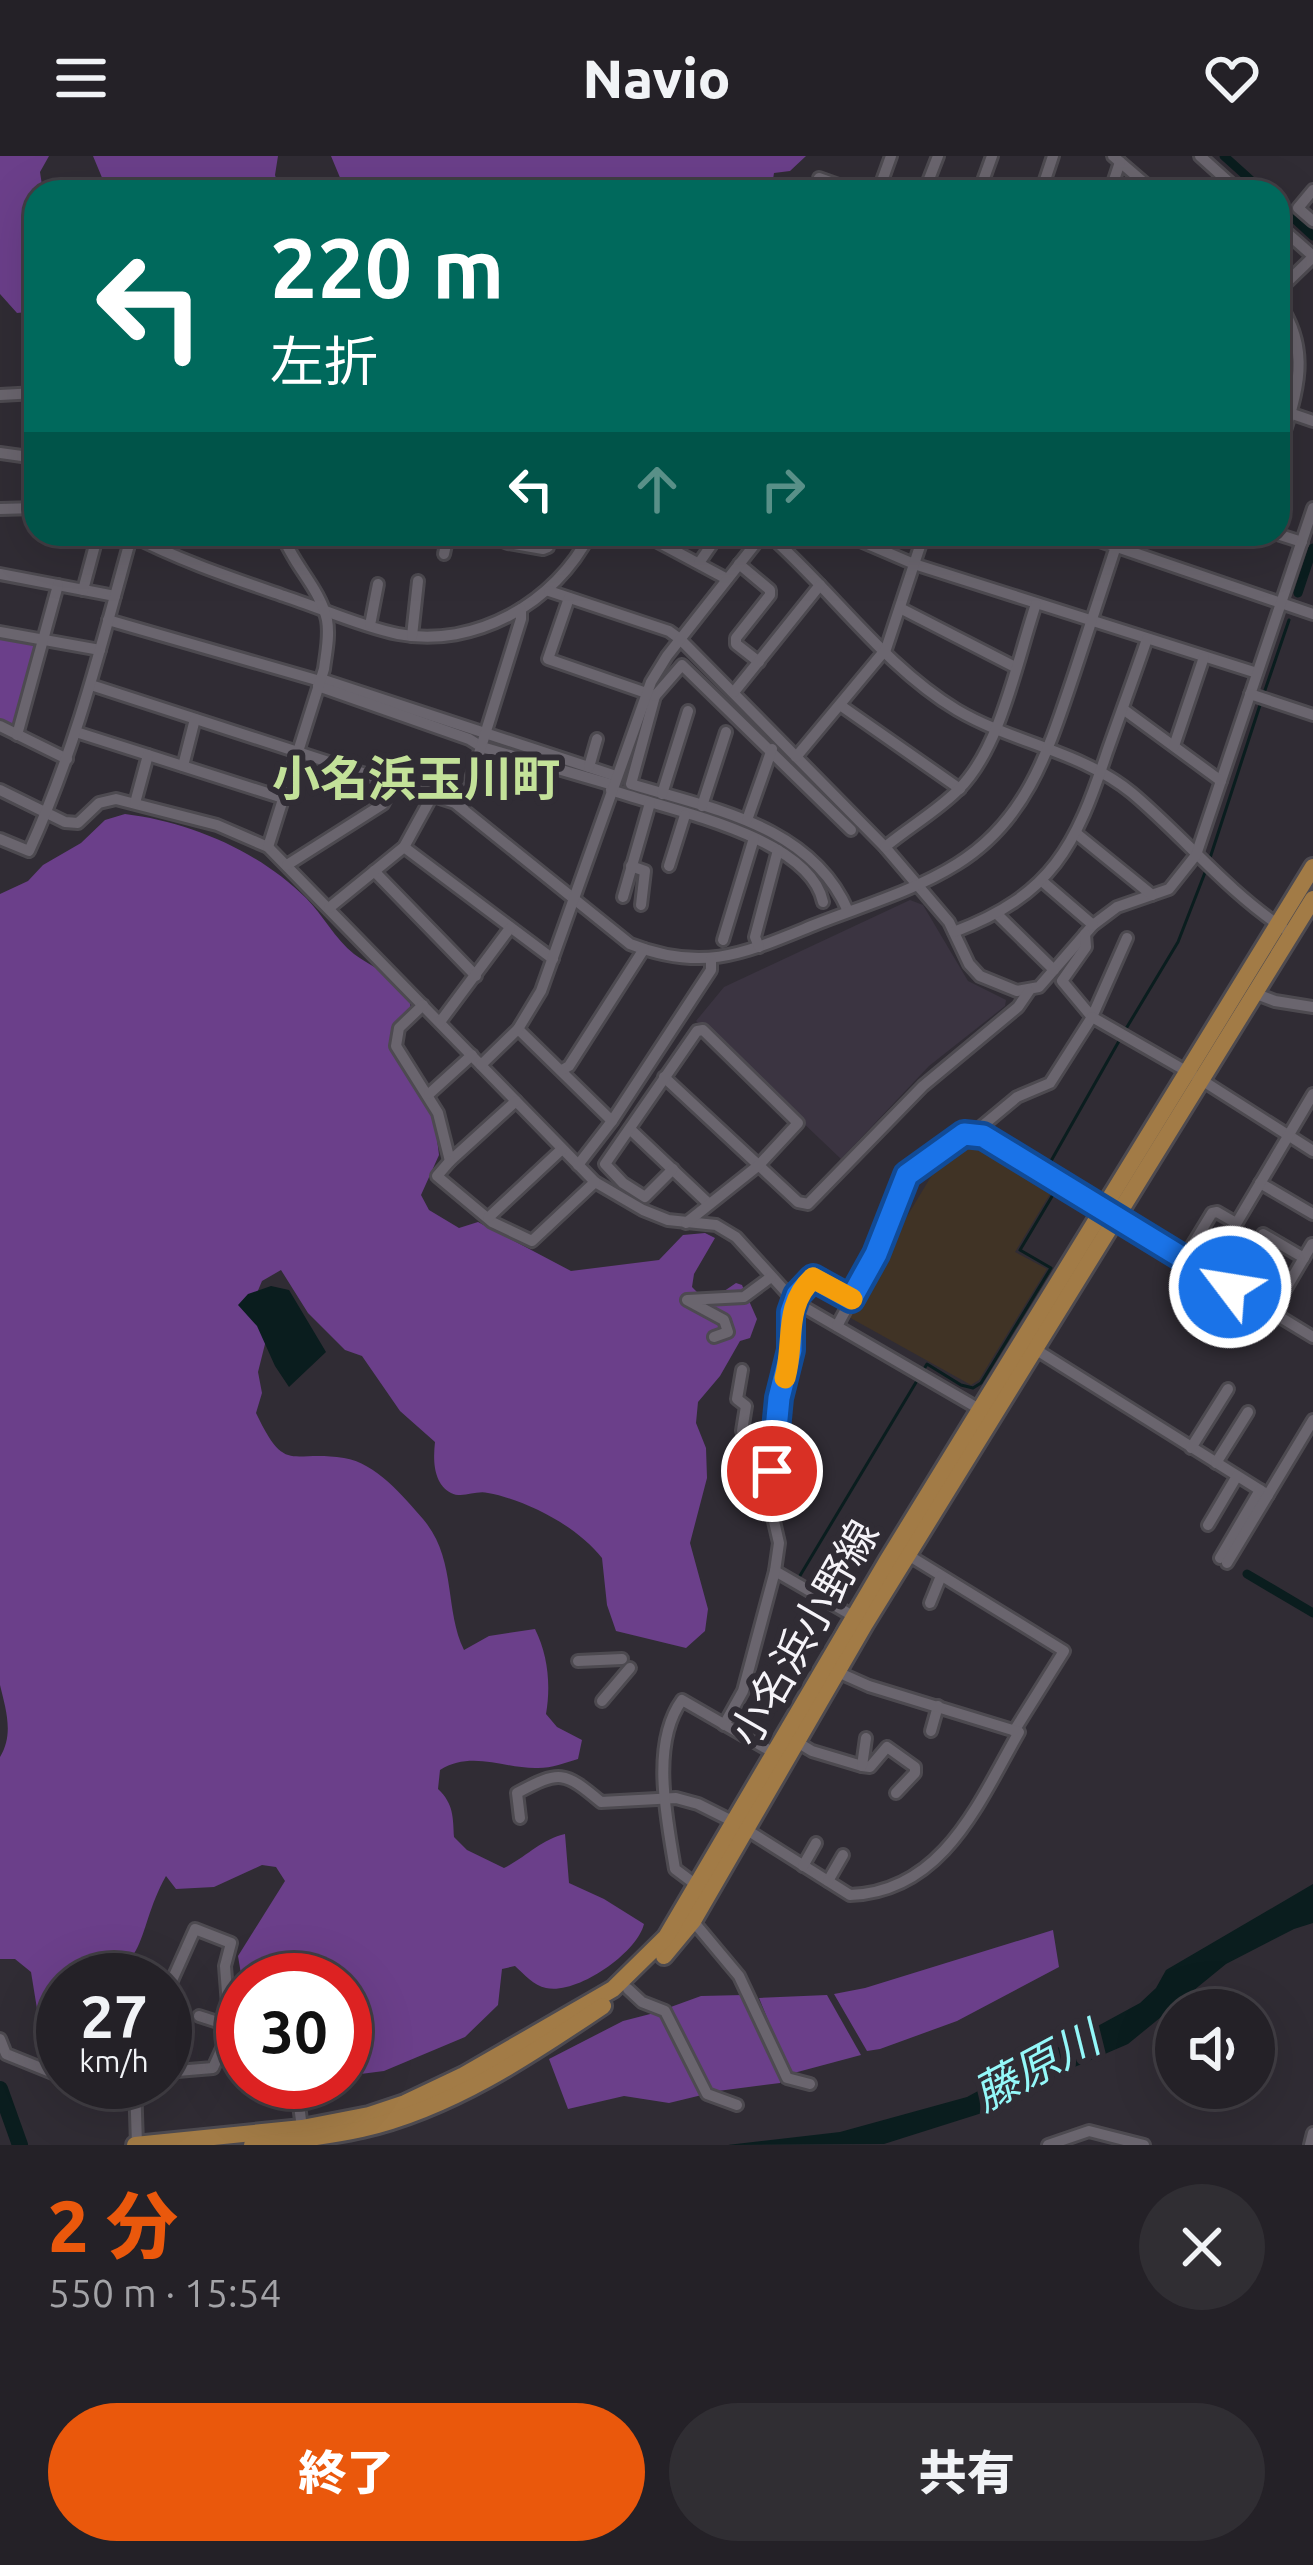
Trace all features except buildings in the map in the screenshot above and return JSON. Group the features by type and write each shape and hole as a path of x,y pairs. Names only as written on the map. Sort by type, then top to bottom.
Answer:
{"main road":[{"name":"小名浜小野線","path":"1194,1075 1253,993 1313,867"},
{"name":"小名浜小野線","path":"136,2145 302,2128 368,2115 423,2095 613,1989 666,1937 797,1742 853,1616 987,1413 1284,929 1313,899"},
{"name":"小名浜小野線","path":"252,2145 366,2128 430,2106 502,2071 650,1972 693,1921 774,1753 908,1555 987,1413 1035,1349 1110,1214"}],"street":[{"path":"1200,156 1227,180"},
{"path":"1117,159 1141,180"},
{"path":"819,178 825,180"},
{"path":"1313,190 1298,208 1313,221"},
{"path":"1290,236 1313,257 1290,279"},
{"path":"1290,315 1301,327 1310,352 1290,397"},
{"path":"549,591 669,631 680,639 885,847 953,932 980,976 1029,992 1040,987 1089,930 1118,907 1169,889 1196,855 1312,513"},
{"path":"1290,538 1302,542"},
{"path":"83,590 95,546"},
{"path":"0,839 29,850 46,814 91,685 127,546"},
{"path":"158,546 225,575 412,636 452,635 520,608 549,591 584,546"},
{"path":"268,848 320,682 328,638 323,609 285,546"},
{"path":"444,554 447,546"},
{"path":"666,546 727,579"},
{"path":"698,563 710,546"},
{"path":"429,1094 518,1029 541,991 651,694 680,639 755,546"},
{"path":"779,546 953,707 994,730 1103,773 1131,792 1284,929"},
{"path":"872,546 914,564 1257,673"},
{"path":"796,757 886,649 920,546"},
{"path":"91,685 462,808 615,933 662,956 711,959 760,946 917,884 961,862 1011,819 1048,749 1116,546"},
{"path":"1134,546 1313,614"},
{"path":"739,564 770,590 736,638 736,644 759,662"},
{"path":"0,574 115,596"},
{"path":"412,636 418,581"},
{"path":"370,626 378,584"},
{"path":"17,735 58,585"},
{"path":"734,692 820,585"},
{"path":"569,598 548,658 651,694"},
{"path":"885,847 960,789 973,773 994,730 1036,604"},
{"path":"462,808 521,619 520,608"},
{"path":"900,608 1015,667"},
{"path":"108,620 589,767 650,803 778,850 811,880 823,902"},
{"path":"0,632 100,650"},
{"path":"953,932 998,915 1042,881 1077,834 1148,639"},
{"path":"1174,746 1204,657"},
{"path":"848,911 809,857 782,836 747,820 631,784 651,694 682,664 851,830"},
{"path":"320,682 482,747 614,784"},
{"path":"1250,694 1313,715"},
{"path":"840,705 960,789"},
{"path":"1124,709 1221,781"},
{"path":"662,794 688,712"},
{"path":"183,766 195,719"},
{"path":"0,726 67,759"},
{"path":"76,732 284,798"},
{"path":"702,806 726,732"},
{"path":"589,767 597,739"},
{"path":"747,820 772,749"},
{"path":"134,803 148,754"},
{"path":"287,865 383,804 394,783"},
{"path":"0,790 65,822 78,823 99,803 116,799 217,825 268,848 595,1182 643,1210 686,1223 716,1225 736,1237 795,1302 987,1413"},
{"path":"328,908 404,848 432,796"},
{"path":"623,897 650,803"},
{"path":"669,866 685,815"},
{"path":"1077,834 1152,895"},
{"path":"724,940 754,838"},
{"path":"404,848 553,959"},
{"path":"760,946 755,937 778,850"},
{"path":"631,866 645,871 641,904"},
{"path":"374,871 476,976"},
{"path":"1042,881 1089,930"},
{"path":"998,915 1054,970"},
{"path":"440,1022 510,928"},
{"path":"1089,930 1086,947 1062,982 1092,1017 1313,1151"},
{"path":"837,1326 876,1254 907,1175 964,1134 975,1132 1017,1096 1050,1083 1092,1017 1127,938"},
{"path":"562,1070 644,949"},
{"path":"578,1165 711,970 711,959"},
{"path":"664,1077 798,1202 808,1204 923,1086 1018,1007 1029,992"},
{"path":"1253,993 1313,1006"},
{"path":"423,1005 399,1028 396,1046 429,1094 450,1161"},
{"path":"518,1029 612,1121"},
{"path":"673,1169 645,1197 605,1164 697,1031 703,1030 798,1123 759,1165 686,1223"},
{"path":"1207,1273 1313,1094"},
{"path":"516,1101 437,1176 488,1218 537,1240 595,1182"},
{"path":"631,1130 709,1204"},
{"path":"975,1132 1313,1337"},
{"path":"488,1218 562,1149"},
{"path":"1260,1183 1313,1214"},
{"path":"1184,1259 1212,1213 1236,1223"},
{"path":"1263,1234 1304,1258"},
{"path":"1272,1312 1312,1244"},
{"path":"1245,1262 1286,1287"},
{"path":"714,1337 728,1332 724,1320 687,1300 744,1297 771,1277"},
{"path":"724,1725 750,1670 775,1571 779,1543 770,1504 779,1398 789,1364 795,1302 813,1278 851,1299"},
{"path":"1035,1349 1264,1492"},
{"path":"742,1370 737,1399 746,1406 742,1431 775,1438"},
{"path":"1191,1448 1228,1389"},
{"path":"1216,1463 1248,1412"},
{"path":"1223,1560 1313,1420"},
{"path":"1208,1525 1237,1476"},
{"path":"908,1555 1064,1651 1028,1696 1014,1731"},
{"path":"775,1571 853,1616"},
{"path":"930,1604 941,1576"},
{"path":"578,1661 626,1663 602,1701"},
{"path":"520,1818 517,1793 550,1775 569,1776 601,1802 687,1800 854,1896 891,1887 926,1869 957,1839 1019,1732 869,1686 830,1669"},
{"path":"699,1887 675,1869 666,1741 677,1705 682,1700 774,1753"},
{"path":"931,1731 938,1706"},
{"path":"862,1766 866,1738"},
{"path":"797,1742 812,1751 870,1767 887,1747 915,1767 896,1793"},
{"path":"803,1867 816,1843"},
{"path":"828,1881 843,1855"},
{"path":"693,1921 739,1976 787,2078 810,2084"},
{"path":"184,1953 195,1929 231,1942 228,1953"},
{"path":"628,1989 642,2002 665,2011 707,2094 737,2104"},
{"path":"199,2016 216,2021"},
{"path":"0,2039 7,2054 36,2066"},
{"path":"135,2109 136,2145"},
{"path":"300,2109 302,2128"},
{"path":"1048,2145 1089,2131 1144,2145"},
{"path":"1310,2145 1313,2133"}],"shaded area":[{"path":"0,156 49,156 40,172 41,180 24,180 24,312 17,313 0,294"},
{"path":"93,156 278,156 276,180 103,180"},
{"path":"331,156 806,156 790,171 774,173 773,180 341,180"},
{"path":"0,636 38,646 13,727 0,721"},
{"path":"125,814 150,818 245,853 287,881 347,948 404,991 411,1009 394,1027 392,1038 433,1107 439,1155 421,1195 429,1210 459,1228 478,1222 571,1271 659,1260 683,1235 705,1233 715,1238 694,1274 692,1287 701,1296 714,1298 736,1283 742,1285 757,1319 750,1338 740,1341 698,1402 696,1423 706,1448 707,1478 690,1543 708,1609 705,1631 686,1648 616,1631 607,1605 602,1558 566,1526 503,1497 483,1492 456,1495 445,1489 436,1470 435,1442 400,1411 362,1356 345,1350 308,1313 281,1270 262,1281 254,1300 267,1336 258,1372 262,1393 256,1413 266,1433 283,1453 356,1461 398,1491 434,1534 464,1650 489,1636 535,1629 547,1670 546,1714 557,1727 582,1740 578,1759 553,1766 464,1761 440,1770 438,1789 450,1806 454,1837 467,1850 504,1868 565,1834 569,1883 644,1924 618,1959 573,1985 546,1988 515,1966 502,1969 498,2005 465,2037 384,2071 372,2073 372,1953 240,1953 285,1881 276,1867 262,1865 214,1887 176,1889 166,1876 134,1953 36,1953 36,2003 31,1972 15,1959 0,1959 0,1757 8,1731 0,1685 0,894 28,881 105,820"},
{"path":"910,900 923,905 968,981 1006,1000 1005,1006 929,1066 841,1159 696,1021 724,987"},
{"path":"971,1138 1053,1189 1015,1252 1047,1269 979,1380 971,1385 847,1316 944,1155"},
{"path":"1053,1930 1059,1967 957,2021 880,2049 867,2051 834,1994 865,1988"},
{"path":"743,1995 785,2076 780,2083 710,2092 668,2008 701,1996"},
{"path":"827,1995 861,2055 790,2074 759,1998"},
{"path":"658,2012 702,2095 669,2103 624,2096 568,2109 549,2059 623,2021"}],"water":[{"path":"271,1286 289,1290 326,1352 289,1387 257,1326 238,1305 248,1294"},
{"name":"藤原川","path":"1313,1884 1313,1923 1226,1964 1195,1989 1155,1989 1155,2022 1128,2044 1063,2072 1001,2107 884,2144 727,2145 840,2132 967,2097 1140,2003 1166,1970"}],"waterway":[{"path":"1224,156 1251,180"},
{"path":"1290,215 1313,236"},
{"path":"1298,593 1313,548"},
{"path":"1263,696 1289,620"},
{"path":"1209,861 1260,705"},
{"path":"1124,1032 1178,942 1206,870"},
{"path":"1047,1168 1119,1041"},
{"path":"798,1579 927,1364 961,1385 973,1388 981,1383 1051,1268 1020,1250 1057,1188 1042,1176"},
{"path":"1247,1574 1313,1613"},
{"path":"0,2089 20,2145"}],"slow traffic":[{"path":"785,1378 797,1295 813,1278 852,1299"}],"district":[{"name":"小名浜玉川町","path":"416,779"}],"route":[{"path":"772,1471 797,1295 813,1278 851,1299 876,1254 907,1175 964,1134 983,1136 1230,1287"}]}
